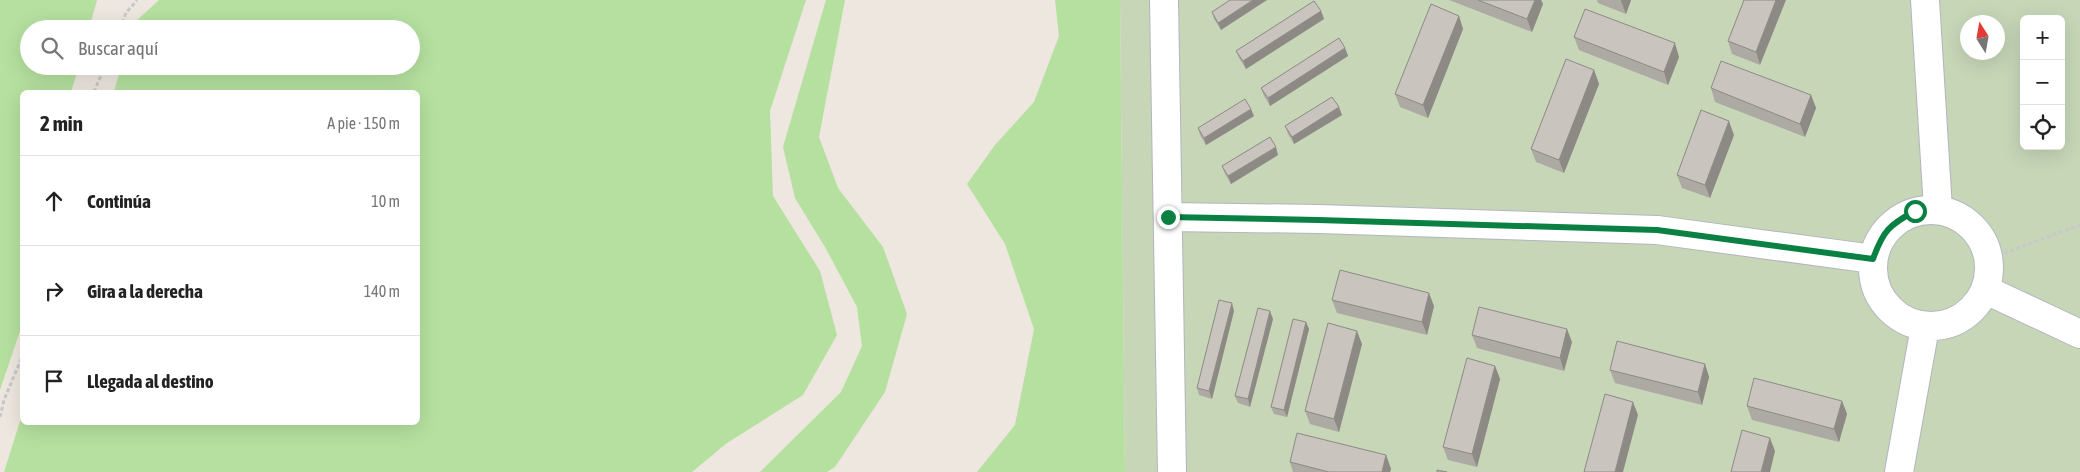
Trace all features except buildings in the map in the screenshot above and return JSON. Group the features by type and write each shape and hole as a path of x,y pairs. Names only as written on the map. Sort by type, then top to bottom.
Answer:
{"lane":[{"path":"1164,0 1172,472"},
{"path":"1925,0 1938,209"},
{"path":"1938,209 1963,218 1982,238 1989,259 1986,290 1972,311 1950,323 1925,326 1896,315 1876,290 1873,259 1880,238 1895,221 1915,211 1938,209"},
{"path":"1168,217 1657,230 1873,259"},
{"path":"1986,290 2080,334"},
{"path":"1899,472 1925,326"}],"path":[{"path":"123,20 126,13 137,0"},
{"path":"95,90 101,75"},
{"path":"1989,259 2080,225"},
{"path":"0,417 4,400 20,362"}],"green space":[{"path":"0,0 97,0 91,20 20,20 20,75 76,75 72,90 20,90 20,331 0,390"},
{"path":"159,0 806,0 770,111 773,196 820,271 837,335 803,395 727,443 692,472 4,472 20,421 20,425 420,425 420,90 115,90 119,75 420,75 420,20 137,20"},
{"path":"826,0 845,0 819,137 838,188 883,247 907,314 885,392 835,467 827,472 760,472 841,392 862,346 857,307 825,247 795,198 783,147"},
{"path":"1055,0 1120,0 1125,472 977,472 1015,425 1034,329 1005,244 967,184 995,145 1034,102 1059,36"},
{"path":"1120,0 2080,0 2080,472 1125,472"}],"route":[{"path":"1168,217 1657,230 1873,259 1880,238 1895,221 1915,211"}]}
